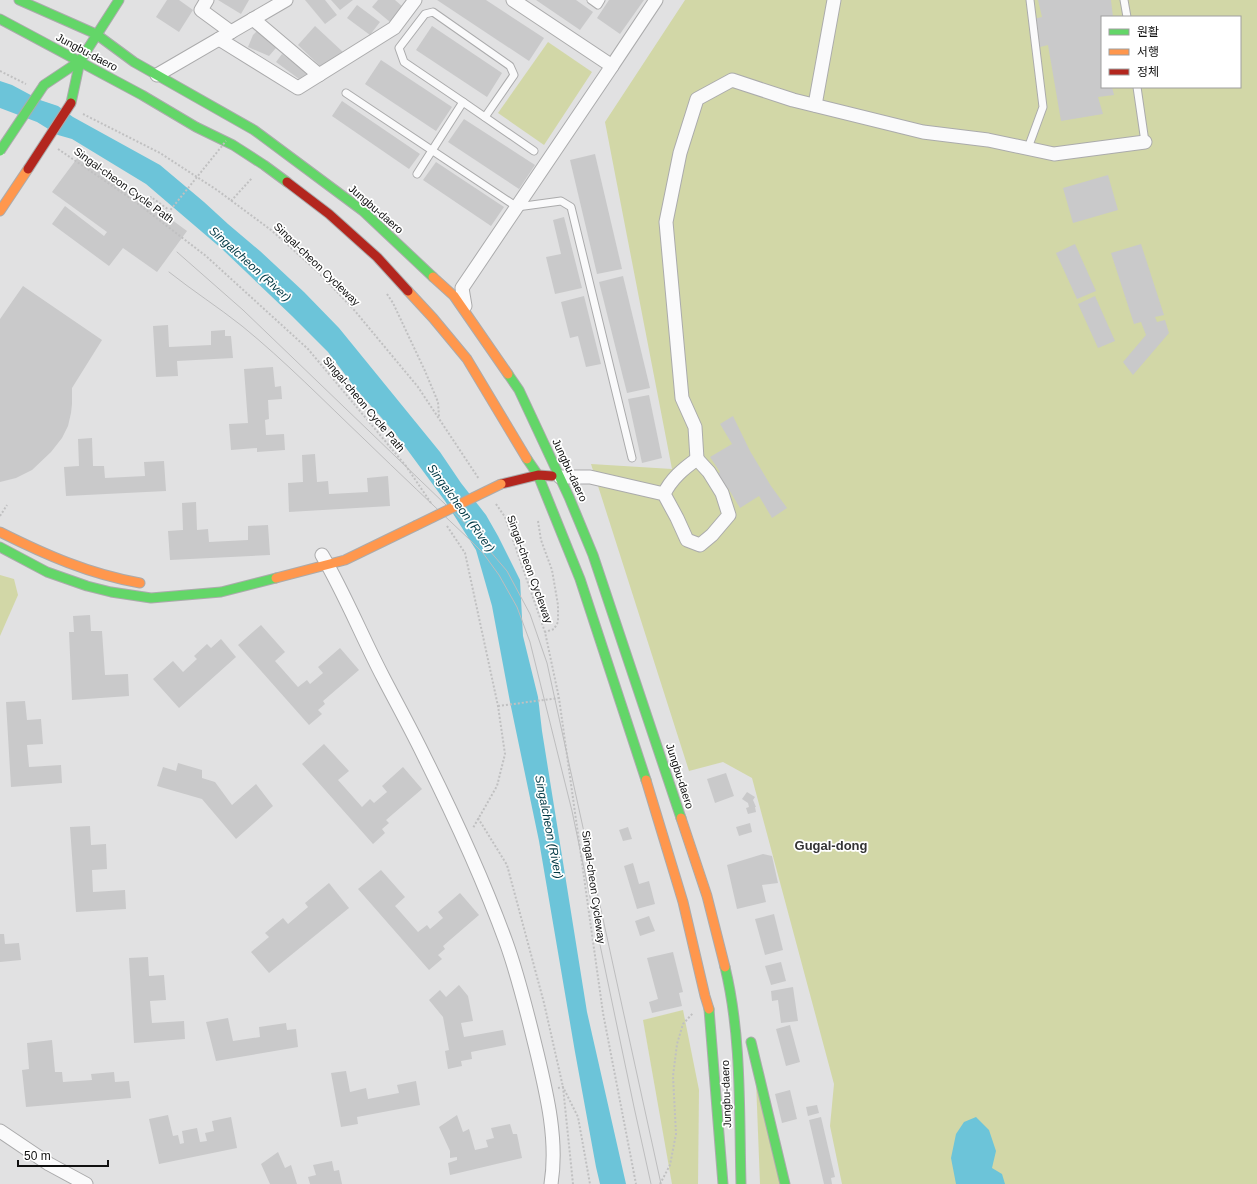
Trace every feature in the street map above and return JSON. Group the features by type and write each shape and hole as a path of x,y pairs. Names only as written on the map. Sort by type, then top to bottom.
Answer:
{"main road":[{"name":"Jungbu-daero","path":"19,0 96,34 134,62 254,130 363,211 454,296 519,390 560,477 593,555 707,896 731,993 737,1050 741,1184"},
{"path":"0,211 28,169 74,107 80,61 119,0"},
{"name":"Jungbu-daero","path":"0,19 142,95 196,127 234,145 264,165 329,214 372,252 433,318 467,359 521,451 538,475 580,579 638,755 683,902 705,996 709,1006 723,1184"},
{"path":"0,151 44,85 80,61"},
{"path":"0,547 47,572 87,586 111,592 151,598 220,592 324,557 345,560 502,484 538,475 560,477"},
{"path":"352,546 415,526"},
{"path":"0,532 54,559 93,573 119,580 148,585"},
{"path":"731,993 742,1021"},
{"path":"752,1089 750,1038 785,1184"},
{"path":"718,1184 721,1166"}],"street":[{"path":"207,0 201,10 231,32"},
{"path":"157,75 286,0"},
{"path":"219,38 298,88 394,28 414,0"},
{"path":"513,0 612,66"},
{"path":"467,314 462,288 656,0"},
{"path":"815,105 834,0"},
{"path":"253,19 319,75"},
{"path":"560,477 590,477 664,494 687,540 700,545 712,535 728,515 722,493 709,472 697,459 695,427 682,398 666,222 680,153 697,99 732,80 793,100 923,132 988,140 1054,154 1145,142"},
{"path":"434,278 462,288"},
{"path":"664,494 668,485 683,469 697,459"},
{"path":"324,557 382,675 425,757 456,822 480,876 506,943 528,1014 546,1094 551,1122 554,1166 551,1184"},
{"path":"0,1132 49,1164 86,1184"}],"lane":[{"path":"591,0 598,4 601,0"},
{"path":"1028,148 1043,107 1030,0"},
{"path":"1124,0 1127,16"},
{"path":"485,117 514,75 510,66 432,12 424,14 399,48 404,62 534,152"},
{"path":"1137,88 1145,142"},
{"path":"346,93 517,207 561,201 571,207 632,458"},
{"path":"417,174 463,102"}],"path":[{"path":"0,71 28,85"},
{"name":"Singal-cheon Cycleway","path":"74,107 160,153 217,190 276,235 319,273 355,311 418,387 483,484"},
{"path":"148,201 151,197 168,212 226,142"},
{"name":"Singal-cheon Cycle Path","path":"55,147 133,200 206,256 308,349 406,466 431,503"},
{"path":"231,201 264,165"},
{"path":"386,292 393,303 425,371 438,402 439,418"},
{"name":"Singal-cheon Cycleway","path":"496,504 505,517 545,632 559,698 603,1013 636,1184"},
{"path":"0,516 7,505"},
{"path":"537,518 541,540 552,570 558,605 558,622 554,629 545,632"},
{"path":"444,522 465,553 498,706 505,754 497,786 473,828"},
{"path":"498,706 559,698"},
{"path":"478,818 507,865 544,1003 563,1087 573,1184"},
{"path":"660,1184 670,1165 676,1134 673,1076 677,1044 683,1024 696,1010 709,1006"},
{"path":"553,1088 563,1087"},
{"path":"563,1087 578,1117 590,1184"}],"green space":[{"path":"685,0 1257,0 1257,1184 842,1184 830,1126 834,1084 752,778 723,762 689,771 591,464 672,469 605,122"},
{"path":"548,42 592,72 544,145 498,113"},
{"path":"0,575 14,579 18,595 0,636"},
{"path":"683,1010 699,1090 698,1184 672,1184 643,1020"},
{"path":"756,1081 781,1184 760,1184"}],"water":[{"name":"Singalcheon (River)","path":"0,81 12,85 40,100 58,106 73,117 160,165 260,251 304,292 339,328 440,452 461,483 486,515 498,536 520,580 523,636 538,697 542,731 587,1012 626,1184 600,1184 575,1052 539,841 492,606 476,550 445,501 395,433 356,389 328,352 292,316 222,249 146,184 72,139 58,135 37,122 0,108"},
{"path":"976,1117 989,1130 996,1151 992,1168 1002,1174 1005,1184 956,1184 951,1158 956,1134 964,1122"}],"building":[{"path":"167,0 179,0 193,10 179,32 156,17"},
{"path":"218,0 249,0 241,14"},
{"path":"305,0 325,0 337,15 325,24"},
{"path":"331,0 353,0 340,10"},
{"path":"378,0 395,0 403,7 390,22 372,7"},
{"path":"437,0 486,0 544,38 529,61"},
{"path":"536,0 576,0 593,12 580,30"},
{"path":"609,0 644,0 620,34 597,18"},
{"path":"1038,0 1111,0 1113,16 1101,16 1101,88 1112,88 1114,95 1098,97 1103,114 1061,121 1048,45 1036,48 1033,19 1042,17"},
{"path":"357,5 380,22 370,35 347,18"},
{"path":"315,26 344,53 320,66 298,45"},
{"path":"432,26 502,73 487,97 416,50"},
{"path":"258,30 276,48 269,56 248,47 253,35"},
{"path":"282,54 308,73 299,79 276,62"},
{"path":"381,60 452,107 436,131 365,84"},
{"path":"342,101 420,154 409,169 332,116"},
{"path":"464,119 535,165 519,189 448,142"},
{"path":"81,153 187,231 157,272 123,248 109,266 52,224 65,206 104,236 107,232 52,192"},
{"path":"595,154 622,269 597,274 570,160"},
{"path":"436,162 504,207 491,226 423,180"},
{"path":"1108,175 1118,210 1073,223 1063,188"},
{"path":"564,217 582,288 555,294 546,257 561,254 553,220"},
{"path":"1075,244 1096,291 1077,299 1056,253"},
{"path":"1141,244 1164,315 1155,317 1157,322 1165,320 1169,333 1133,375 1123,362 1146,335 1141,322 1134,324 1111,253"},
{"path":"623,276 650,388 627,393 599,282"},
{"path":"23,286 102,340 72,388 71,413 68,426 62,438 51,452 32,470 16,478 0,482 0,319"},
{"path":"584,296 601,364 586,367 578,336 570,338 561,302"},
{"path":"1095,296 1115,341 1098,348 1078,304"},
{"path":"168,325 169,347 211,345 211,331 225,330 225,336 231,336 233,358 177,361 178,376 156,377 153,326"},
{"path":"273,367 275,387 281,386 282,399 268,400 269,419 265,420 266,435 284,434 285,450 257,452 257,448 231,450 229,424 248,423 244,369"},
{"path":"649,395 662,458 642,463 628,399"},
{"path":"733,416 750,451 771,486 787,508 772,518 759,496 740,508 728,488 719,493 710,478 720,472 710,457 732,444 720,424"},
{"path":"92,438 93,466 104,466 105,478 145,476 144,462 164,461 166,491 66,496 64,467 79,466 78,439"},
{"path":"315,454 317,482 328,481 329,494 368,492 367,478 388,476 390,506 289,512 288,483 303,482 302,455"},
{"path":"196,502 197,530 208,529 209,542 248,540 248,526 268,525 270,555 170,560 168,531 183,530 182,503"},
{"path":"90,615 91,631 102,631 105,675 128,674 129,696 72,700 69,632 74,632 73,616"},
{"path":"261,625 285,652 275,661 298,687 307,680 310,684 323,673 318,667 340,648 359,670 323,701 325,704 318,710 322,714 309,725 238,645"},
{"path":"221,639 236,657 179,708 153,679 173,661 183,672 197,659 194,656 207,644 211,648"},
{"path":"25,701 27,720 41,719 43,744 27,745 29,767 61,765 62,783 11,787 6,702"},
{"path":"324,744 349,771 338,780 362,807 370,799 374,803 387,792 382,786 403,767 422,789 386,820 389,823 382,829 385,833 373,844 302,764"},
{"path":"178,763 202,770 202,778 215,782 232,805 256,784 273,806 236,839 202,799 157,786 163,767 176,771"},
{"path":"726,773 734,796 715,803 707,779"},
{"path":"747,792 755,797 753,800 756,807 756,812 748,814 746,808 749,807 748,803 742,799"},
{"path":"750,823 752,832 739,836 736,827"},
{"path":"90,826 91,845 106,844 107,869 92,870 93,892 125,890 126,909 76,912 70,827"},
{"path":"628,827 632,839 623,841 619,830"},
{"path":"763,854 772,856 778,883 762,885 766,902 737,909 727,865"},
{"path":"633,863 639,884 649,881 655,904 637,909 624,866"},
{"path":"381,870 405,897 395,906 418,932 427,925 430,929 443,918 438,912 460,893 479,915 443,946 445,949 438,955 442,959 429,970 358,889"},
{"path":"329,883 349,908 269,973 251,952 269,937 265,933 283,918 288,924 308,907 305,903"},
{"path":"774,914 783,950 765,955 755,919"},
{"path":"649,916 655,931 640,936 635,921"},
{"path":"0,934 4,934 5,944 19,943 21,960 0,962"},
{"path":"673,952 683,992 679,993 682,1006 652,1013 649,1002 658,999 647,958"},
{"path":"148,957 149,976 164,975 166,1000 150,1001 152,1023 184,1021 185,1039 134,1043 129,958"},
{"path":"781,962 786,981 771,985 765,966"},
{"path":"459,985 468,996 473,1021 461,1023 464,1037 503,1030 506,1045 471,1052 472,1059 461,1061 462,1066 448,1069 445,1051 449,1050 443,1017 429,1000 440,990 446,997"},
{"path":"793,987 798,1021 781,1023 778,1000 772,1001 771,991"},
{"path":"228,1018 233,1041 260,1037 259,1027 286,1023 287,1030 296,1029 298,1047 216,1061 206,1022"},
{"path":"790,1025 800,1062 786,1066 776,1029"},
{"path":"52,1040 55,1072 62,1072 63,1082 92,1080 91,1074 114,1072 115,1082 129,1081 131,1098 26,1107 22,1070 29,1069 27,1043"},
{"path":"346,1071 350,1092 366,1088 368,1099 399,1093 397,1085 416,1081 420,1105 357,1117 358,1124 341,1127 331,1073"},
{"path":"790,1090 797,1119 782,1123 775,1094"},
{"path":"817,1105 819,1113 808,1116 806,1107"},
{"path":"168,1115 173,1136 178,1135 180,1144 184,1143 182,1131 197,1128 200,1142 207,1141 205,1133 214,1131 212,1121 231,1117 237,1148 159,1164 149,1119"},
{"path":"457,1115 463,1132 469,1129 475,1150 488,1147 486,1140 494,1138 491,1128 510,1124 513,1134 517,1134 522,1158 450,1175 448,1163 457,1160 457,1157 450,1158 450,1151 439,1127"},
{"path":"821,1117 835,1177 831,1178 832,1184 824,1184 809,1120"},
{"path":"278,1152 285,1168 291,1165 297,1184 270,1184 261,1164"},
{"path":"332,1161 334,1171 339,1170 342,1184 310,1184 308,1177 316,1175 313,1165"}],"tram line":[{"path":"177,252 243,310 471,529 507,571 530,614 547,663 661,1184"},
{"path":"169,272 242,326 274,353 469,539 483,553 499,575 517,607 530,642 572,811 651,1184"}],"traffic: fast":[{"path":"19,0 96,34 134,62 254,130 363,211 433,277"},
{"path":"80,61 119,0"},
{"path":"0,19 142,95 196,127 233,145 287,182"},
{"path":"44,85 80,61 71,103"},
{"path":"0,151 44,85"},
{"path":"508,374 519,390 569,497 593,555 681,818"},
{"path":"527,459 538,475 580,579 646,780"},
{"path":"0,547 47,572 87,586 111,592 151,598 221,592 276,578"},
{"path":"725,967 737,1047 740,1102 741,1184"},
{"path":"709,1009 723,1184"},
{"path":"751,1042 785,1184"}],"traffic: slow":[{"path":"0,211 28,169"},
{"path":"433,277 454,296 508,374"},
{"path":"408,291 467,359 527,459"},
{"path":"415,526 501,484"},
{"path":"276,578 345,560 415,526"},
{"path":"0,532 68,563 85,569 140,583"},
{"path":"646,780 683,902 709,1009"},
{"path":"681,818 707,896 725,967"}],"traffic: jam":[{"path":"28,169 71,103"},
{"path":"287,182 329,214 377,257 408,291"},
{"path":"501,484 538,475 552,476"}],"district":[{"name":"Gugal-dong","path":"831,845"}]}
